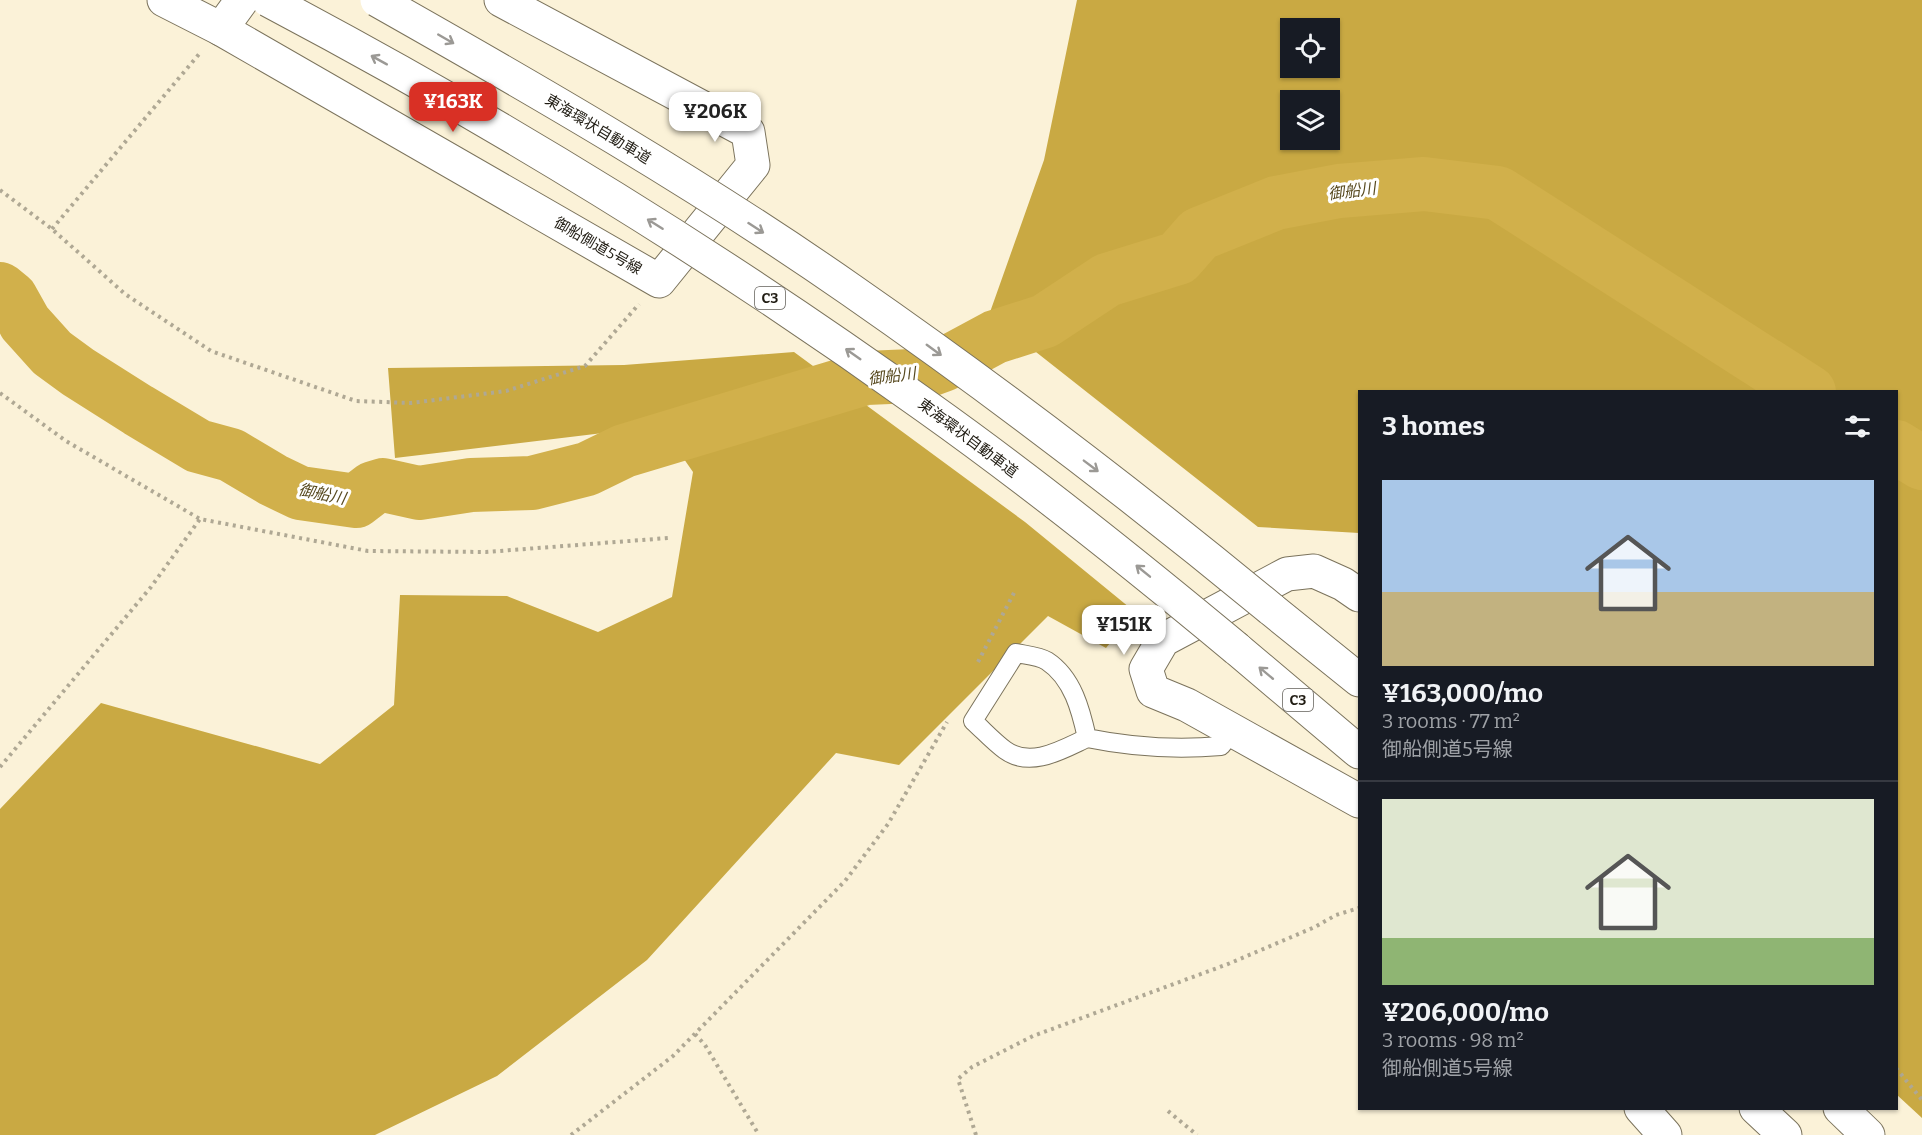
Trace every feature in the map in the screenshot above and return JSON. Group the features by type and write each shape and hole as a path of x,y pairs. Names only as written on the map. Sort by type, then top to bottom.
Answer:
{"main road":[{"name":"御船側道5号線","path":"164,0 221,29 659,281 753,165 748,132 501,0"},
{"path":"221,29 242,0"},
{"name":"東海環状自動車道","path":"268,0 570,170 816,328 929,408 1129,560 1358,751"},
{"name":"東海環状自動車道","path":"377,0 611,136 849,288 1165,522 1358,679"},
{"path":"1358,594 1343,584 1314,571 1287,574 1163,640 1146,669 1153,691 1187,705 1358,800"},
{"path":"1643,1110 1665,1135"},
{"path":"1758,1110 1785,1135"},
{"path":"1842,1110 1868,1135"}],"lane":[{"path":"1087,738 1080,708 1065,678 1046,660 1016,653 973,722 1008,752 1028,758 1049,755 1087,738 1116,744 1191,748 1221,746 1233,731"}],"path":[{"path":"52,229 221,29"},
{"path":"0,190 52,229 125,294 211,351 356,401 411,403 506,391 585,366 659,281"},
{"path":"0,393 66,441 200,519 368,551 486,552 668,538"},
{"path":"0,767 151,587 200,519"},
{"path":"978,662 1016,589"},
{"path":"572,1135 673,1056 845,881 888,824 952,715"},
{"path":"976,1135 958,1079 972,1067 1033,1036 1228,964 1315,927 1336,915 1358,908"},
{"path":"695,1034 705,1044 759,1135"},
{"path":"1898,1070 1922,1100"},
{"path":"1168,1112 1197,1135"}],"shaded area":[{"path":"1077,0 1922,0 1922,1118 1898,1096 1898,390 1358,390 1358,533 1258,527 989,315 1044,160"},
{"path":"794,352 1025,522 1135,612 1106,648 1048,616 899,765 836,753 647,960 497,1076 375,1135 0,1135 0,809 101,703 320,764 394,705 400,595 507,596 598,632 672,597 693,472 661,426 395,458 388,368 624,365"}],"waterway":[{"name":"御船川","path":"0,289 11,298 25,323 52,353 78,372 198,446 231,455 300,493 356,501 373,488 383,485 419,493 471,485 532,483 587,469 624,451 866,378 913,376 943,365 995,337 1045,321 1107,280 1178,258 1199,234 1276,203 1339,191 1424,184 1498,193 1806,390"},
{"name":"御船川","path":"1898,448 1922,463"}]}
